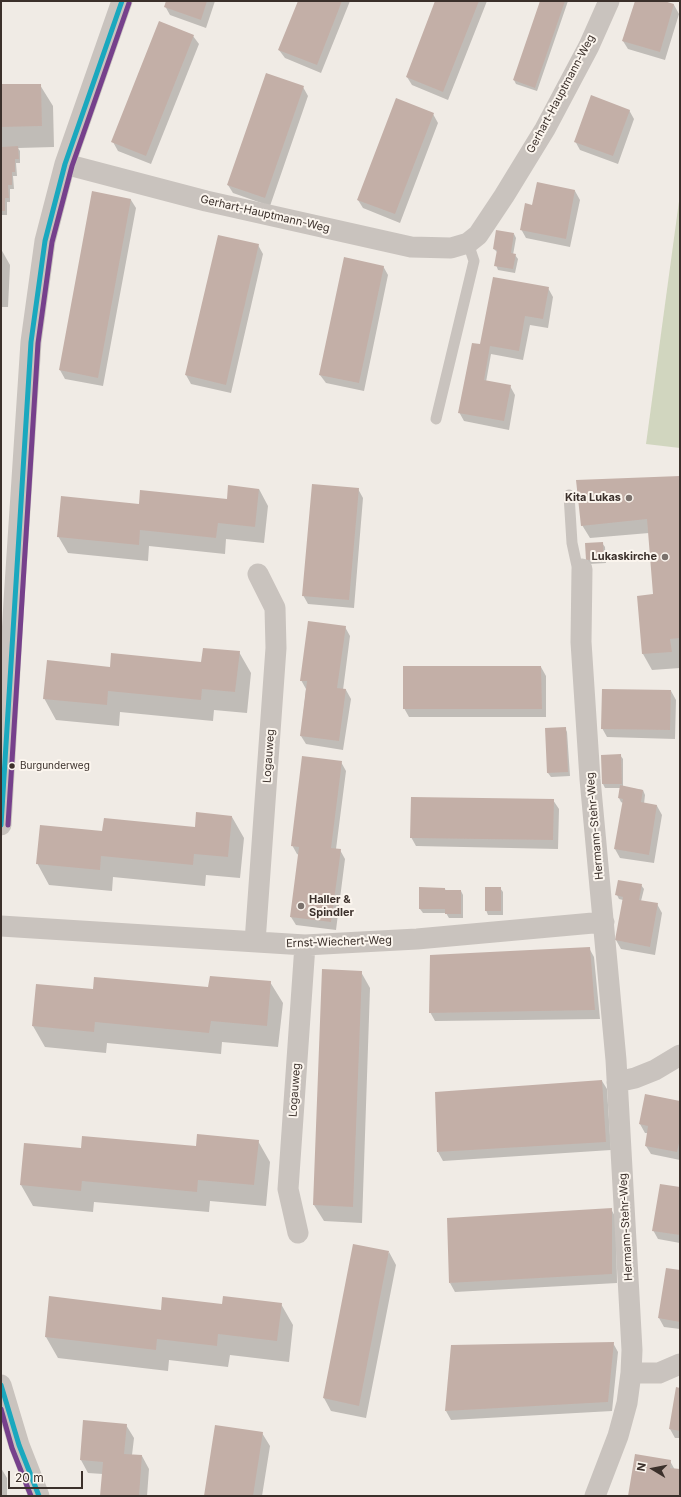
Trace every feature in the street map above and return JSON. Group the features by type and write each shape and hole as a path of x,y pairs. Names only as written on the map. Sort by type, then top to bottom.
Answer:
{"street":[{"path":"1,825 7,601 31,342 45,241 65,164 122,1"},
{"name":"Gerhart-Hauptmann-Weg","path":"65,164 206,201 411,247 451,248 468,243 478,235 545,129 589,46 609,1"},
{"name":"Hermann-Stehr-Weg","path":"582,569 580,642 590,779 604,922 617,1082 631,1310 632,1350 627,1403 618,1436 595,1496"},
{"name":"Logauweg","path":"255,942 276,648 275,608 258,574"},
{"name":"Ernst-Wiechert-Weg","path":"1,926 305,945 408,940 604,922"},
{"name":"Logauweg","path":"298,1234 288,1189 305,945"},
{"path":"617,1082 635,1078 655,1070 680,1055"},
{"path":"631,1373 659,1373 680,1364"},
{"path":"1,1385 19,1445 39,1496"}],"lane":[{"path":"436,419 474,261 468,243"},
{"path":"569,495 572,543 577,566 582,569"}],"green space":[{"path":"680,194 680,448 646,444"}],"building":[{"path":"166,1 207,1 201,20 164,7"},
{"path":"298,1 342,1 317,65 278,50"},
{"path":"435,1 479,1 443,92 406,77"},
{"path":"540,1 565,1 535,88 513,80"},
{"path":"635,1 664,1 674,4 660,52 622,41"},
{"path":"159,21 194,35 146,156 111,142"},
{"path":"266,73 304,86 265,198 227,185"},
{"path":"1,84 41,84 42,126 1,127"},
{"path":"591,95 630,110 613,156 574,142"},
{"path":"396,98 434,113 395,214 357,200"},
{"path":"18,146 19,159 15,159 15,172 12,172 12,185 8,185 9,198 5,198 5,211 1,211 1,147"},
{"path":"537,182 575,190 566,239 520,230 525,203 532,205"},
{"path":"92,191 131,199 98,378 59,370"},
{"path":"496,230 514,233 511,253 516,254 513,269 494,266 497,250 493,249"},
{"path":"218,235 259,244 226,385 185,375"},
{"path":"344,257 384,266 359,383 319,375"},
{"path":"493,277 549,287 543,319 525,316 519,351 490,346 484,380 511,385 504,421 458,413 472,343 480,344"},
{"path":"680,476 680,638 670,639 672,652 642,654 637,596 653,594 647,519 581,526 576,480"},
{"path":"312,484 359,488 349,600 302,596"},
{"path":"228,485 259,489 255,527 218,523 216,538 140,530 139,545 57,537 61,496 139,504 140,490 227,499"},
{"path":"603,542 604,559 586,560 585,543"},
{"path":"308,621 346,626 337,688 346,689 339,741 300,736 307,681 300,681"},
{"path":"203,648 240,651 235,692 202,689 201,700 108,691 107,705 43,699 47,660 110,667 111,653 201,662"},
{"path":"403,666 541,666 542,709 403,709"},
{"path":"602,689 671,690 670,730 601,729"},
{"path":"566,727 568,772 547,773 545,728"},
{"path":"621,754 622,784 602,784 601,755"},
{"path":"302,756 342,761 331,848 341,849 331,922 290,917 299,847 291,846"},
{"path":"620,785 643,790 641,802 657,805 649,855 614,849 623,799 618,798"},
{"path":"411,797 554,799 553,840 410,838"},
{"path":"196,812 232,816 228,857 194,854 193,865 101,856 100,870 36,864 40,825 102,831 104,818 195,827"},
{"path":"618,880 642,884 639,900 658,903 650,947 615,940 623,897 615,895"},
{"path":"419,887 461,890 461,914 445,914 445,909 419,909"},
{"path":"485,887 501,887 501,911 485,911"},
{"path":"590,947 595,1010 429,1013 430,955"},
{"path":"322,969 362,971 353,1207 313,1205"},
{"path":"210,976 271,981 267,1026 211,1021 209,1033 95,1022 94,1032 32,1026 36,984 93,989 94,977 208,987"},
{"path":"602,1080 606,1142 437,1152 435,1092"},
{"path":"645,1094 680,1101 680,1139 677,1152 645,1146 648,1126 639,1124"},
{"path":"197,1134 259,1140 254,1185 198,1180 197,1192 82,1181 81,1191 20,1185 24,1143 81,1148 82,1136 196,1146"},
{"path":"660,1184 680,1187 680,1235 652,1231"},
{"path":"612,1208 612,1274 449,1283 447,1218"},
{"path":"353,1244 389,1251 359,1406 323,1398"},
{"path":"666,1268 680,1270 680,1322 658,1318"},
{"path":"49,1296 161,1310 162,1297 222,1304 223,1296 282,1303 277,1341 218,1334 217,1346 157,1339 156,1350 45,1337"},
{"path":"614,1342 608,1402 445,1411 451,1345"},
{"path":"676,1387 680,1388 680,1431 669,1429"},
{"path":"83,1420 127,1424 124,1454 142,1455 139,1496 100,1496 103,1462 80,1460"},
{"path":"215,1425 263,1432 253,1496 204,1496"},
{"path":"635,1454 671,1460 670,1468 680,1469 680,1496 628,1496"}],"transit line":[{"path":"1,825 31,342 45,241 65,164 122,1"},
{"path":"8,825 38,343 52,242 72,166 129,3"},
{"path":"1,1385 19,1445 39,1496"},
{"path":"1,1409 12,1448 31,1496"}],"place":[{"name":"Kita Lukas","path":"629,498"},
{"name":"Lukaskirche","path":"665,557"},
{"name":"Burgunderweg","path":"12,766"},
{"name":"Haller & Spindler","path":"301,906"}]}
